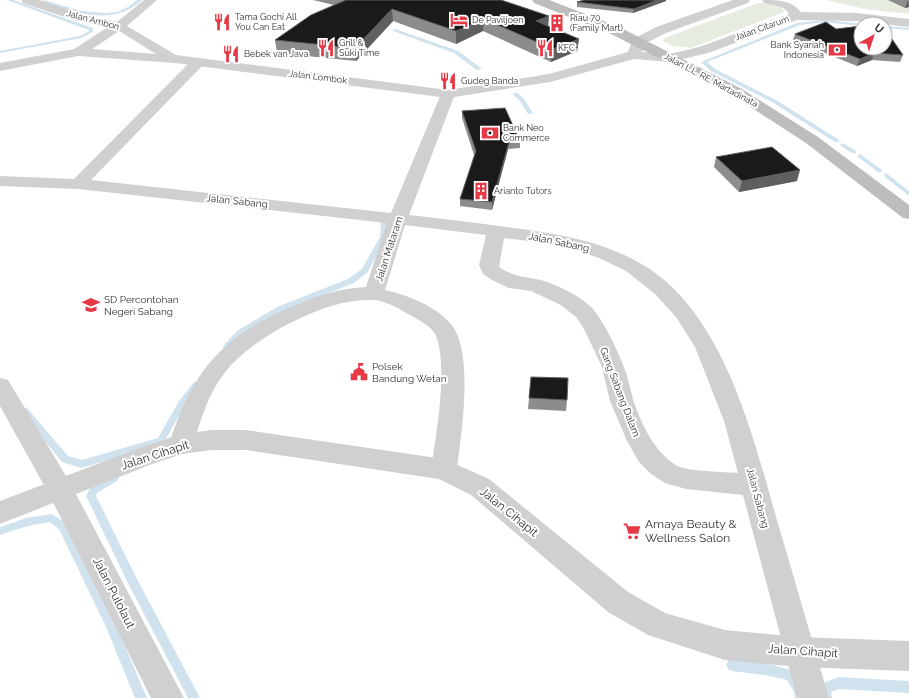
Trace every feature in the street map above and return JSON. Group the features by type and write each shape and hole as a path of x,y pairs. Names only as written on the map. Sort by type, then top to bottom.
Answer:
{"main road":[{"path":"538,0 589,20 636,49"},
{"name":"Jalan L.L. RE. Martadinata","path":"670,58 737,92 773,114 812,140 909,214"}],"street":[{"name":"Jalan Ambon","path":"27,0 78,17 119,26 175,59"},
{"path":"78,52 119,26 151,0"},
{"path":"636,49 661,30 744,0"},
{"path":"768,0 789,6 794,10 796,16"},
{"name":"Jalan Citarum","path":"803,2 853,16"},
{"name":"Jalan Citarum","path":"670,58 703,50 796,16 853,17"},
{"name":"Jalan Citarum","path":"893,21 909,23"},
{"name":"Jalan Lombok","path":"0,67 78,52 175,59 448,94 550,78 636,49 670,58"},
{"path":"78,184 198,62"},
{"name":"Jalan Mataram","path":"181,444 192,408 209,379 226,357 242,342 270,325 303,309 346,295 374,293 398,219 448,94"},
{"name":"Jalan Sabang","path":"0,181 78,184 398,219 545,237 578,244 606,254 633,267 662,289 684,312 706,347 736,421 813,698"},
{"name":"Gang Sabang Dalam","path":"496,231 489,265 490,270 499,276 516,283 535,285 568,300 585,313 596,331 613,367 622,401 639,441 648,455 660,467 674,476 755,485"},
{"path":"374,293 400,300 432,320 445,331 453,369 444,469"},
{"name":"Jalan Pulolaut","path":"0,386 60,489 168,698"},
{"name":"Jalan Cihapit","path":"0,513 181,444 212,440 246,440 444,469 480,487 618,602 659,625 725,645 799,652 909,656"}],"shaded area":[{"path":"826,0 909,0 909,14 865,9"},
{"path":"758,3 769,3 781,6 784,12 691,48 673,46 663,41 663,39 667,37"}],"building":[{"path":"346,0 501,0 549,16 536,21 579,39 553,49 484,19 456,31 392,9 355,48 275,40 311,15"},
{"path":"584,0 657,0 634,9 577,2"},
{"path":"826,22 836,29 853,27 853,56 867,56 860,59 795,34"},
{"path":"893,41 903,55 893,54"},
{"path":"505,108 520,141 509,142 492,202 460,199 476,151 462,111"},
{"path":"772,147 800,170 742,181 716,157"},
{"path":"531,377 568,378 567,400 529,398"}],"waterway":[{"path":"0,52 81,37 91,32 91,29 9,0"},
{"path":"45,1 82,12 106,15 118,13 129,8 140,0"},
{"path":"837,141 774,101 713,70 703,62 799,24 825,21 853,24"},
{"path":"893,28 909,29"},
{"path":"395,30 456,52 479,69"},
{"path":"516,94 522,100 530,113"},
{"path":"843,145 854,152"},
{"path":"860,156 880,171"},
{"path":"886,175 909,194"},
{"path":"227,347 240,333 280,309 351,281 365,270 383,237 384,222 375,219"},
{"path":"24,410 65,459 82,464 161,440 182,403 197,384"},
{"path":"114,478 94,490 91,496 133,582 194,698"},
{"path":"0,531 39,519 52,518 63,526 110,625 141,698"},
{"path":"732,665 765,669 791,675 799,690 801,698"},
{"path":"826,698 824,688 839,683 909,687"}],"place":[{"name":"De Paviljoen","path":"459,20"},
{"name":"Tama Gochi All You Can Eat","path":"222,22"},
{"name":"Riau 70 (Family Mart)","path":"557,23"},
{"name":"Grill & Suki Time","path":"326,48"},
{"name":"KFC","path":"545,48"},
{"name":"Bank Syariah Indonesia","path":"837,50"},
{"name":"Bebek van Java","path":"231,54"},
{"name":"Gudeg Banda","path":"448,81"},
{"name":"Bank Neo Commerce","path":"490,133"},
{"name":"Arianto Tutors","path":"481,191"},
{"name":"SD Percontohan Negeri Sabang","path":"91,305"},
{"name":"Polsek Bandung Wetan","path":"359,372"},
{"name":"Amaya Beauty & Wellness Salon","path":"632,531"}]}
